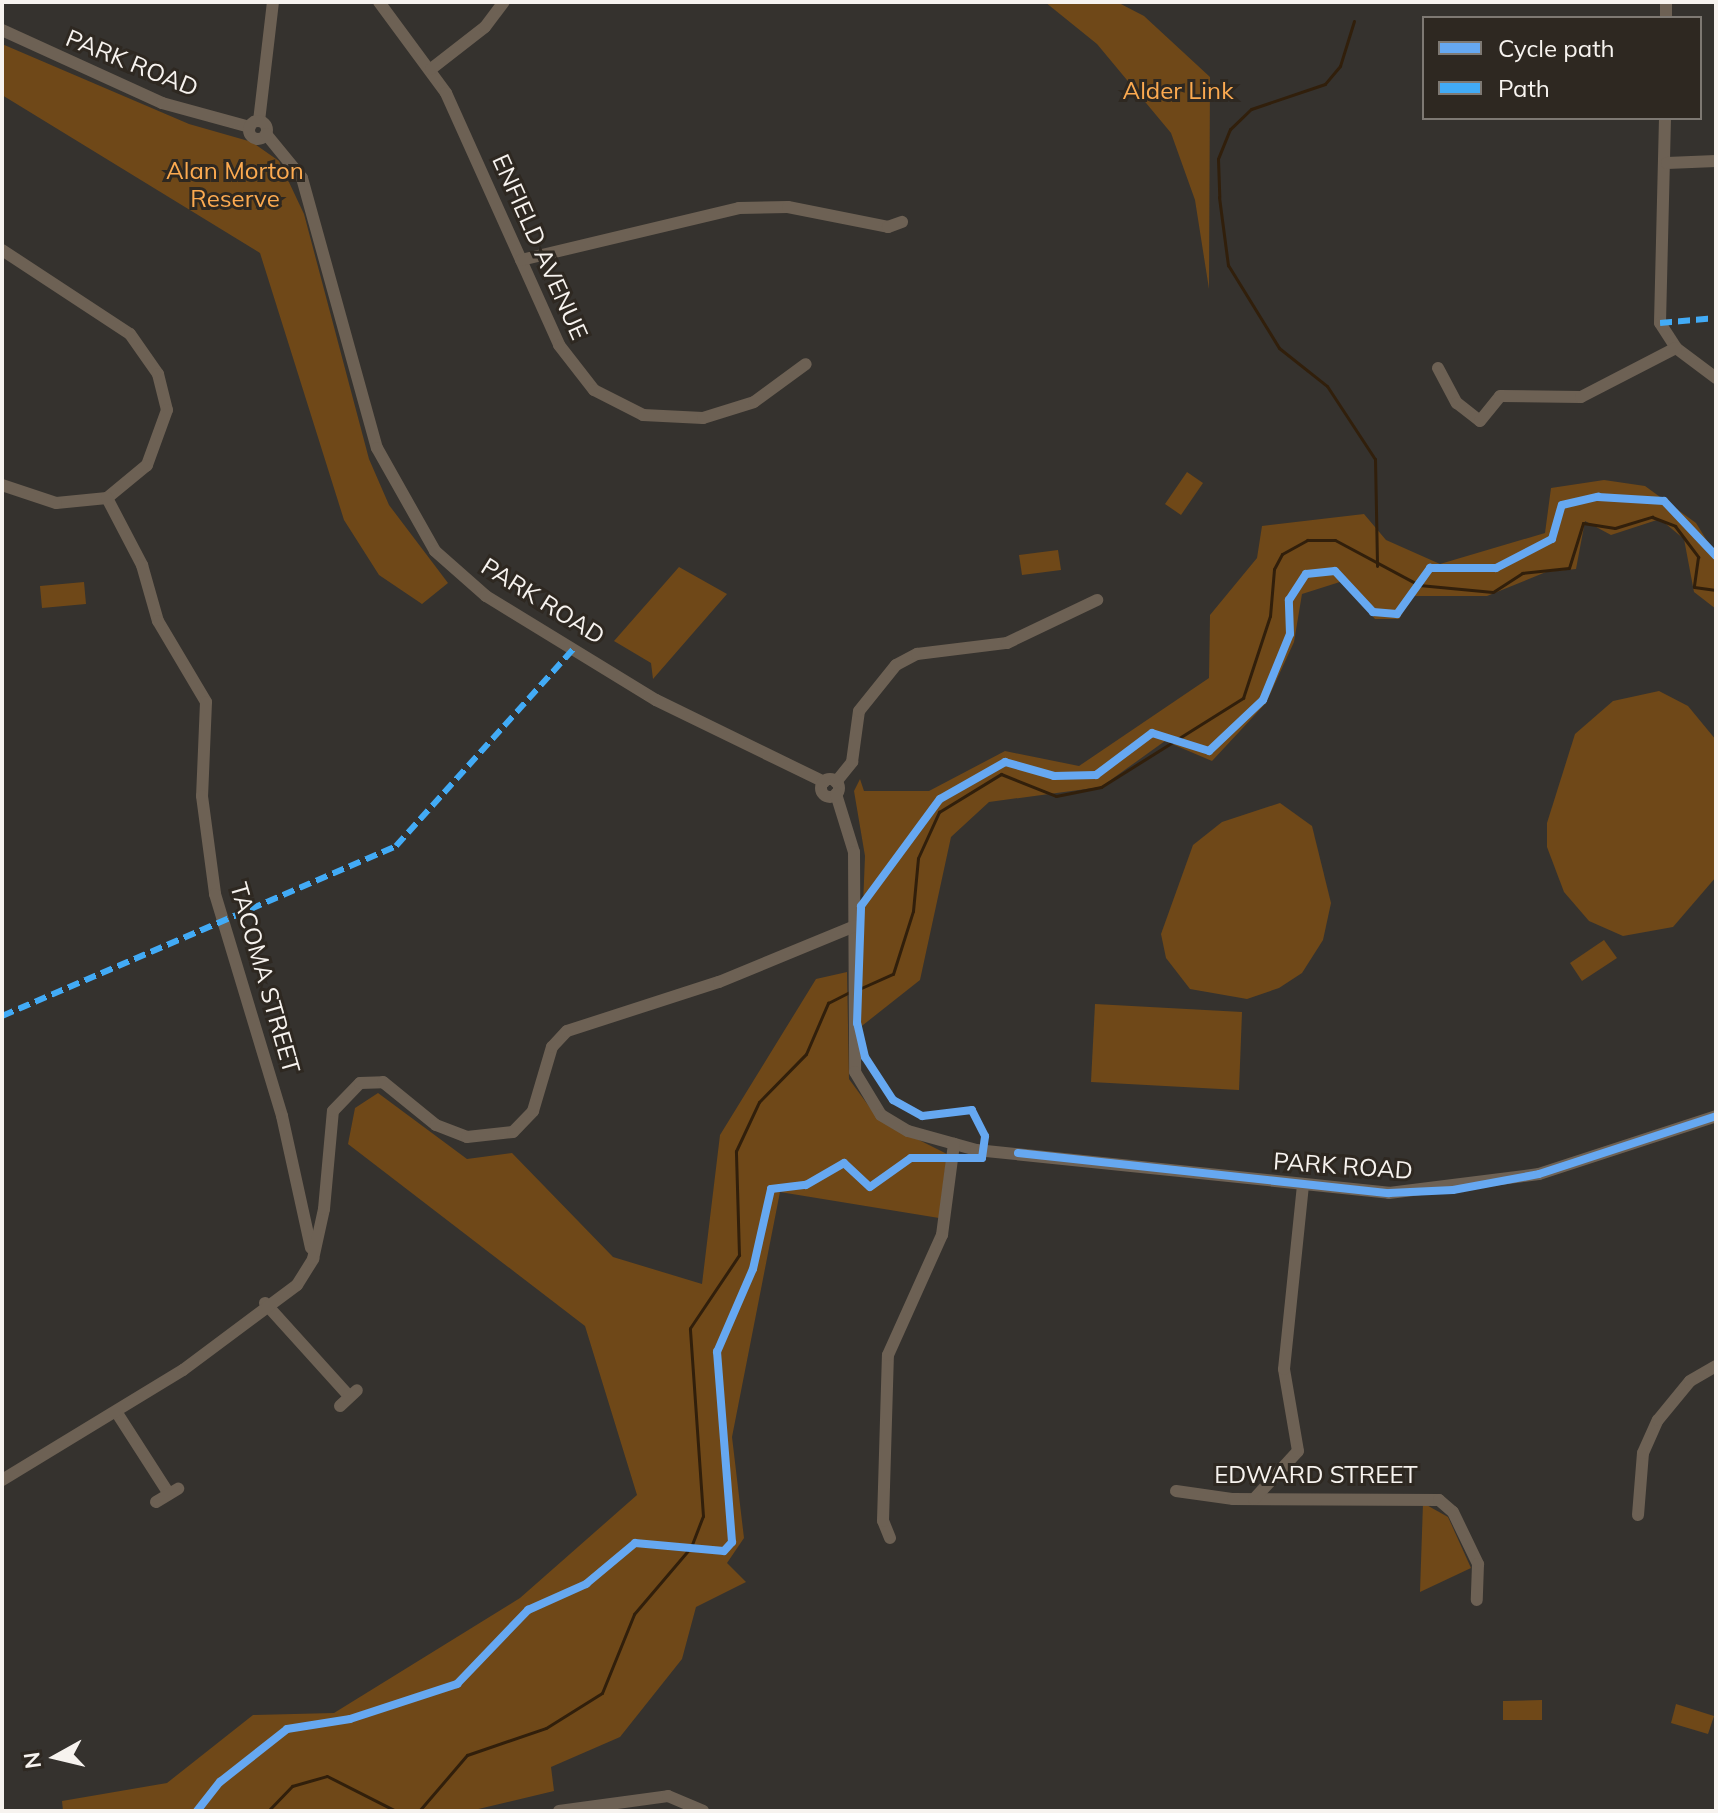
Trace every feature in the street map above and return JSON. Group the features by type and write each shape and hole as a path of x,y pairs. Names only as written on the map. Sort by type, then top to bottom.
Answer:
{"street":[{"name":"ENFIELD AVENUE","path":"379,2 431,69 568,361 594,390 635,412 674,420 720,415 763,397 806,364"},
{"path":"431,69 478,33 504,2"},
{"path":"254,124 277,4"},
{"name":"PARK ROAD","path":"2,30 162,103 254,124 266,134 302,178 377,448 435,551 486,596 656,700 832,786 854,852 855,926 850,1031 855,1072 881,1115 908,1131 954,1144 1303,1185 1453,1190 1633,1143 1716,1125"},
{"path":"1665,120 1667,163 1656,297 1660,323 1676,348 1716,378"},
{"path":"1667,163 1716,161"},
{"path":"521,260 739,208 788,207 888,227 902,222"},
{"path":"2,250 130,334 164,385 167,410 152,455 107,498 56,503 2,485"},
{"path":"1438,368 1457,403 1480,421 1500,396 1581,397 1676,348"},
{"name":"TACOMA STREET","path":"107,498 142,565 158,621 206,702 202,796 215,894 305,1203 313,1259"},
{"path":"832,786 852,762 859,711 896,665 917,654 1020,639 1097,600"},
{"path":"2,1480 117,1413 265,1303 297,1285 313,1259 324,1209 333,1111 360,1083 383,1082 436,1125 467,1137 513,1132 533,1111 552,1047 567,1031 719,982 855,926"},
{"name":"PARK ROAD","path":"1633,1143 1716,1116"},
{"path":"890,1538 883,1521 888,1355 942,1235 954,1144"},
{"path":"1254,1499 1298,1451 1284,1369 1303,1185"},
{"path":"305,1203 324,1209"},
{"path":"265,1303 349,1398"},
{"path":"1638,1515 1643,1453 1658,1420 1690,1381 1716,1366"},
{"path":"117,1413 173,1492 156,1502"},
{"name":"EDWARD STREET","path":"1176,1491 1254,1499 1439,1500 1453,1512 1478,1564 1477,1600"},
{"path":"559,1811 668,1796 703,1811"}],"green space":[{"name":"Alder Link","path":"1045,2 1117,2 1144,16 1210,77 1209,289 1195,200 1171,133 1097,44"},
{"name":"Alan Morton Reserve","path":"2,44 189,124 252,142 279,161 304,214 369,459 389,505 448,583 422,604 379,575 344,520 260,253 2,95"},
{"path":"1187,472 1203,483 1181,515 1165,504"},
{"path":"1604,480 1645,486 1696,523 1716,555 1716,609 1694,592 1684,539 1660,519 1611,535 1585,521 1576,569 1546,572 1487,596 1413,596 1399,619 1375,619 1343,581 1302,594 1294,642 1266,703 1212,761 1165,741 1101,787 989,802 951,837 920,980 858,1029 865,856 854,791 860,779 864,791 929,791 1005,751 1079,766 1209,678 1210,615 1257,558 1262,526 1364,514 1386,540 1440,564 1545,533 1551,488"},
{"path":"1058,550 1061,570 1022,575 1019,555"},
{"path":"679,567 727,594 653,679 651,663 614,641"},
{"path":"84,582 86,604 42,608 40,586"},
{"path":"1659,691 1688,706 1716,740 1716,877 1673,927 1623,936 1589,921 1564,892 1547,847 1547,823 1575,734 1613,701"},
{"path":"1280,803 1312,826 1331,903 1323,940 1302,973 1279,988 1247,999 1190,989 1166,958 1161,934 1193,845 1222,822"},
{"path":"1604,940 1617,958 1582,981 1570,963"},
{"path":"847,972 849,1079 879,1120 947,1154 939,1218 780,1192 732,1437 744,1538 727,1563 746,1582 696,1607 682,1659 620,1737 551,1767 554,1791 470,1811 63,1811 62,1801 167,1783 253,1715 334,1713 520,1598 637,1495 585,1326 348,1144 355,1108 378,1093 467,1159 512,1153 613,1257 702,1284 720,1135 816,979"},
{"path":"1095,1004 1242,1012 1239,1090 1091,1082"},
{"path":"1423,1503 1448,1517 1471,1568 1420,1592"},
{"path":"1542,1700 1542,1720 1503,1720 1503,1701"},
{"path":"1676,1704 1714,1716 1708,1734 1671,1723"}],"waterway":[{"path":"1354,21 1340,66 1325,84 1251,109 1230,129 1218,159 1219,197 1228,265 1279,348 1327,386 1375,459 1377,566"},
{"path":"859,989 893,974 913,911 918,858 939,812 1001,774 1056,796 1101,787 1243,698 1270,616 1274,569 1282,554 1307,540 1335,540 1419,585 1493,592 1522,573 1569,568 1583,523 1615,528 1652,517 1675,526 1698,557 1694,587 1716,590"},
{"path":"419,1811 467,1755 546,1728 602,1693 634,1614 691,1547 703,1516 690,1328 739,1255 736,1151 759,1102 806,1054 828,1003 852,991"},
{"path":"268,1811 292,1786 327,1776 396,1811"}],"marked path":[{"path":"1660,323 1716,318"},
{"path":"2,1016 396,846 574,648"}],"cycle path":[{"path":"197,1811 220,1782 287,1729 350,1719 457,1684 528,1610 586,1584 635,1543 724,1551 732,1542 717,1352 753,1269 771,1189 806,1185 844,1163 870,1187 911,1158 982,1158 985,1136 972,1110 922,1116 893,1100 865,1057 857,1023 861,906 940,799 1005,762 1054,776 1096,775 1152,733 1209,751 1263,700 1290,634 1289,600 1306,574 1335,571 1373,612 1397,614 1430,568 1496,568 1552,539 1562,505 1598,497 1664,501 1716,556"},
{"path":"1018,1153 1389,1193 1453,1190 1539,1174 1716,1116"}]}
